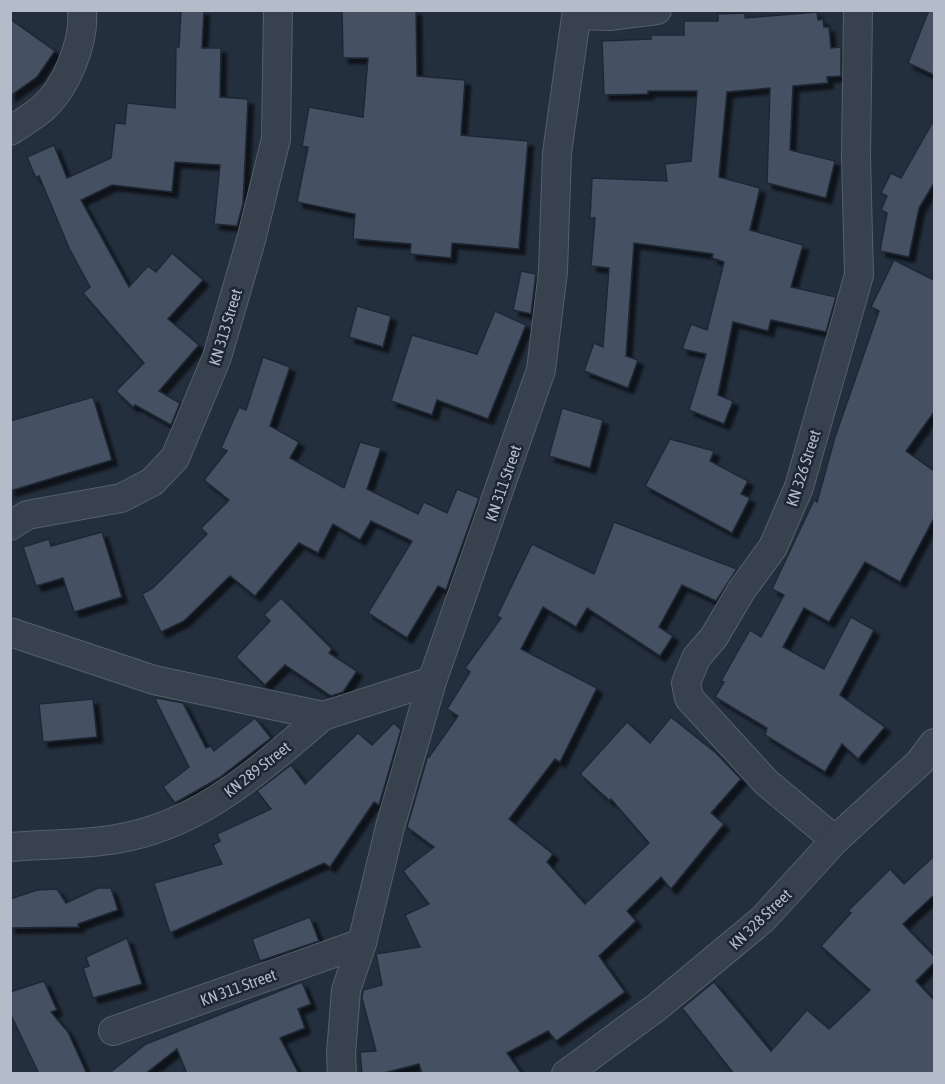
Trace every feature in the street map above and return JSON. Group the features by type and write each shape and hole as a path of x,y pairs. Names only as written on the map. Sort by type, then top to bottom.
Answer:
{"street":[{"name":"KN 313 Street","path":"10,526 27,515 121,498 152,482 175,458 217,357 251,240 276,138 278,10"},
{"path":"577,13 609,16 657,10"},
{"name":"KN 326 Street","path":"835,840 766,782 689,698 686,683 696,658 714,637 741,591 773,547 799,487 859,275 856,168 858,10"},
{"name":"KN 311 Street","path":"342,1074 341,1054 346,990 362,942 390,827 432,681 542,370 553,272 557,153 577,13"},
{"path":"10,131 43,109 61,87 89,14"},
{"path":"10,632 154,680 323,716 432,681"},
{"name":"KN 289 Street","path":"10,847 116,839 162,827 195,814 242,785 323,716"},
{"name":"KN 328 Street","path":"566,1074 657,1007 763,919 835,840 920,762 934,743"},
{"name":"KN 311 Street","path":"114,1031 362,942"}],"building":[{"path":"181,10 204,10 202,48 221,48 220,97 248,99 243,204 237,226 214,224 220,165 175,162 172,192 112,185 81,200 129,287 148,266 156,272 172,253 203,280 168,319 199,345 159,391 180,403 171,425 135,405 133,407 116,391 144,363 83,293 90,287 69,248 39,176 36,178 27,157 54,145 67,178 111,158 115,123 125,124 127,103 175,108 176,47 179,47"},
{"path":"342,10 416,10 417,76 465,80 461,135 528,141 519,249 452,243 451,258 410,254 411,244 353,239 355,214 297,202 308,147 302,146 309,107 363,117 368,58 343,58"},
{"path":"929,10 934,10 934,75 908,63"},
{"path":"817,12 818,20 823,19 824,27 829,27 831,48 841,47 841,76 827,77 828,83 793,86 790,150 835,161 826,198 767,183 770,88 727,92 719,177 760,188 750,230 803,245 791,287 836,297 826,332 771,320 768,331 733,322 718,395 733,401 724,424 689,410 706,354 682,349 691,324 707,330 724,262 712,258 713,254 634,243 626,356 638,360 628,388 584,371 594,343 603,347 609,268 591,266 595,218 590,218 592,178 667,181 665,164 691,161 697,91 648,91 648,94 604,95 602,41 651,39 651,35 684,35 684,21 718,21 718,14 745,13 745,18"},
{"path":"10,19 55,51 37,77 10,96"},
{"path":"934,120 934,183 919,208 909,257 880,251 887,213 881,210 887,196 881,193 891,173 901,178"},
{"path":"894,260 934,280 934,412 906,451 934,471 934,518 900,582 865,562 829,622 804,608 783,647 824,669 851,617 874,630 840,695 885,727 858,759 842,744 825,772 765,735 767,728 715,697 724,682 721,681 750,630 761,637 784,595 772,589 814,500 817,502 835,437 879,311 871,307"},
{"path":"521,271 536,274 531,314 513,310"},
{"path":"357,306 391,316 383,347 349,337"},
{"path":"495,311 526,325 488,419 437,400 432,415 391,401 412,335 477,354"},
{"path":"263,357 290,367 270,426 299,442 290,458 344,488 360,442 381,448 367,489 418,514 424,502 447,513 457,489 479,498 446,590 438,586 407,638 368,613 412,541 371,521 360,540 333,524 318,553 299,543 255,596 230,576 184,621 161,632 142,594 153,588 207,534 201,528 229,500 204,480 227,451 221,448 239,407 246,410"},
{"path":"93,397 112,460 10,491 10,421"},
{"path":"562,408 603,420 590,468 549,456"},
{"path":"670,439 714,451 710,461 748,481 741,494 750,498 732,533 645,486"},
{"path":"614,522 737,569 716,601 682,585 659,627 673,636 660,656 587,608 576,627 543,607 521,649 597,688 560,762 555,759 509,819 553,854 547,862 585,904 649,843 611,799 610,801 580,774 627,722 650,743 671,717 716,753 741,779 711,813 724,824 671,889 661,877 627,911 636,921 599,956 625,992 556,1041 548,1031 507,1053 522,1074 422,1074 419,1064 380,1074 362,1074 360,1052 376,1051 362,998 363,990 382,985 376,954 420,947 405,915 429,904 403,871 434,847 407,827 428,755 429,757 458,716 447,709 470,672 465,668 501,618 497,616 532,544 594,574"},
{"path":"102,532 122,597 74,612 63,578 36,586 23,547 49,539 51,546"},
{"path":"281,598 332,649 329,653 357,671 343,692 331,696 285,665 265,685 236,657 270,621 264,615"},
{"path":"93,699 97,737 43,742 39,704"},
{"path":"155,699 183,703 206,748 211,746 214,751 255,718 271,738 219,778 175,803 163,787 189,767"},
{"path":"394,723 401,730 379,805 374,802 330,867 324,863 170,933 154,883 222,864 213,845 220,841 217,834 271,809 257,791 291,765 305,784 358,733 372,745"},
{"path":"934,856 934,895 903,924 934,956 934,963 916,981 934,1000 934,1074 734,1074 682,1008 714,982 771,1051 807,1010 829,1029 870,990 821,946 851,913 848,911 890,869 904,884"},
{"path":"98,888 111,888 118,910 78,924 79,927 10,928 10,899 37,890 57,889 66,903"},
{"path":"310,917 319,941 260,961 252,939"},
{"path":"127,938 142,984 93,998 83,968 89,966 86,957"},
{"path":"44,981 57,1010 51,1012 68,1032 87,1074 39,1074 10,1013 10,992"},
{"path":"302,982 311,1004 298,1009 305,1028 280,1038 299,1074 187,1074 177,1049 145,1074 108,1074 146,1044"}]}
